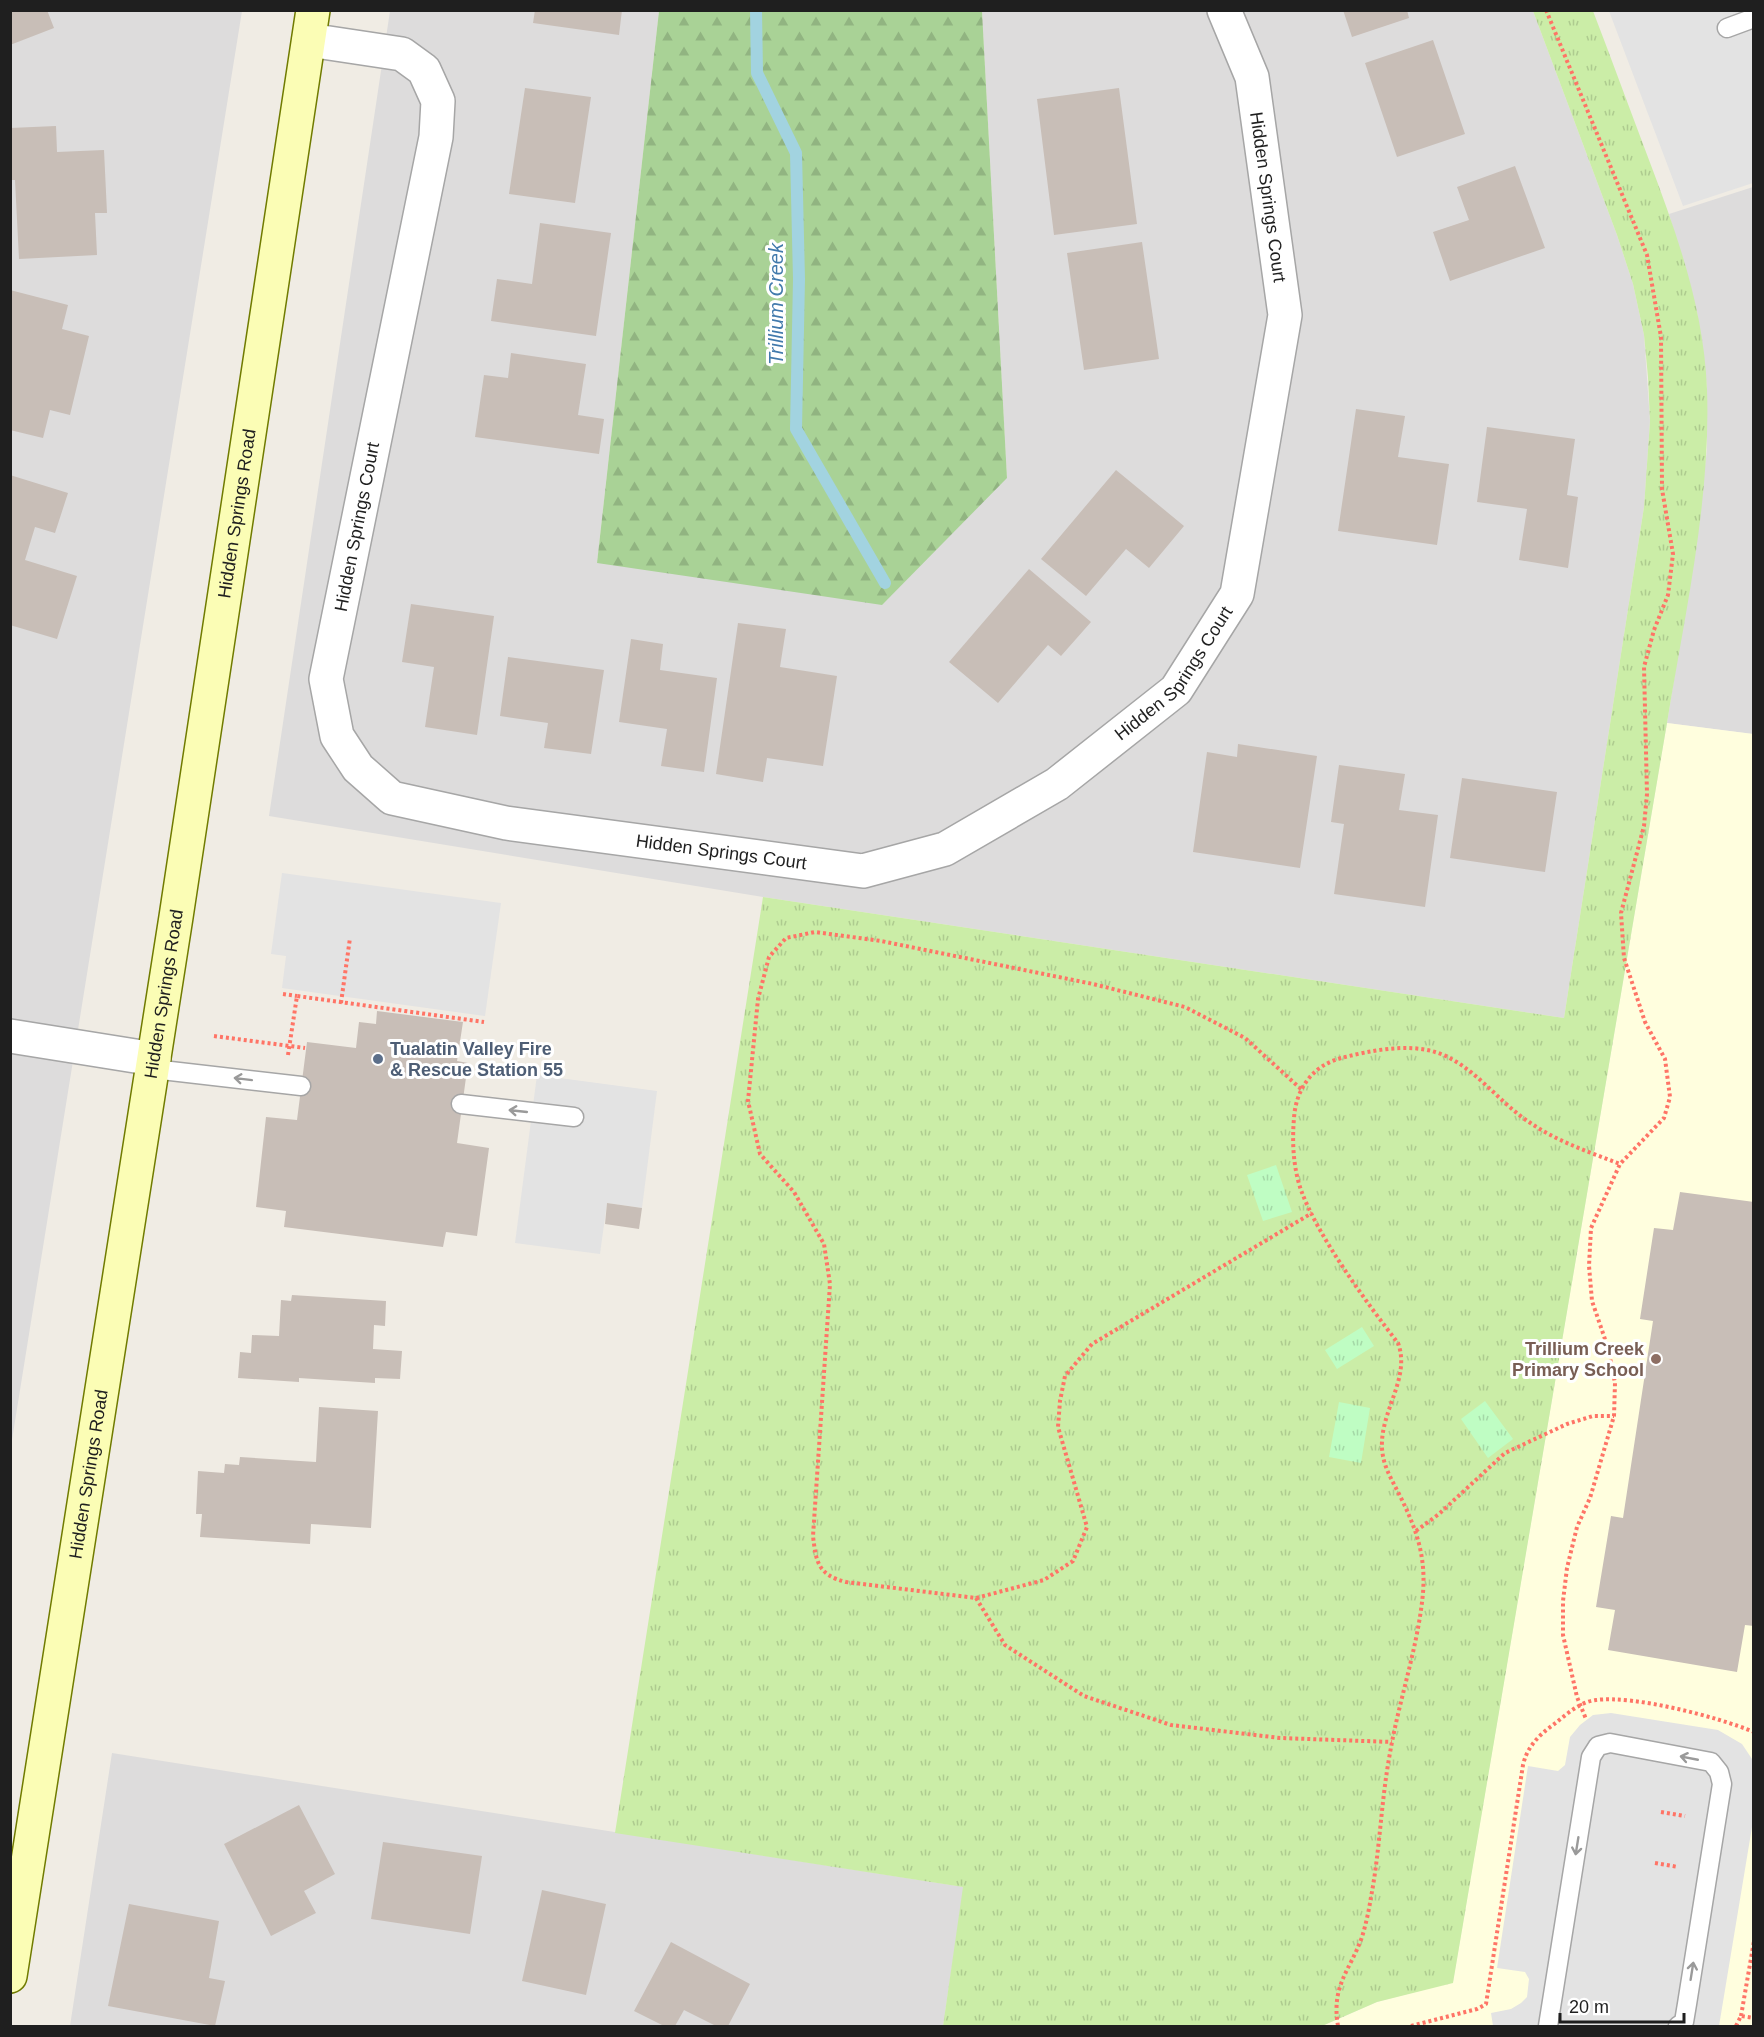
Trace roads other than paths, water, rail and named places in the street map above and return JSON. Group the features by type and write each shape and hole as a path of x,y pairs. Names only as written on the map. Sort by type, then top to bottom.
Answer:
{"main road":[{"name":"Hidden Springs Road","path":"10,1976 153,1064 311,25"}],"street":[{"name":"Hidden Springs Court","path":"311,25 402,54 424,70 438,101 436,137 326,679 337,736 358,768 392,798 506,823 863,872 945,849 1057,784 1176,690 1237,594 1285,315 1252,77 1224,10"},
{"path":"10,1036 153,1064"}],"lane":[{"path":"1727,27 1754,18"},
{"path":"153,1064 301,1086"},
{"path":"461,1104 574,1117"},
{"path":"1548,2026 1591,1757 1598,1746 1610,1743 1711,1762 1719,1772 1722,1784 1684,2022 1678,2026"}],"waterway":[{"name":"Trillium Creek","path":"756,10 757,73 796,153 799,279 796,429 885,583"}],"place":[{"name":"Tualatin Valley Fire & Rescue Station 55","path":"378,1059"},
{"name":"Trillium Creek Primary School","path":"1656,1359"}]}
